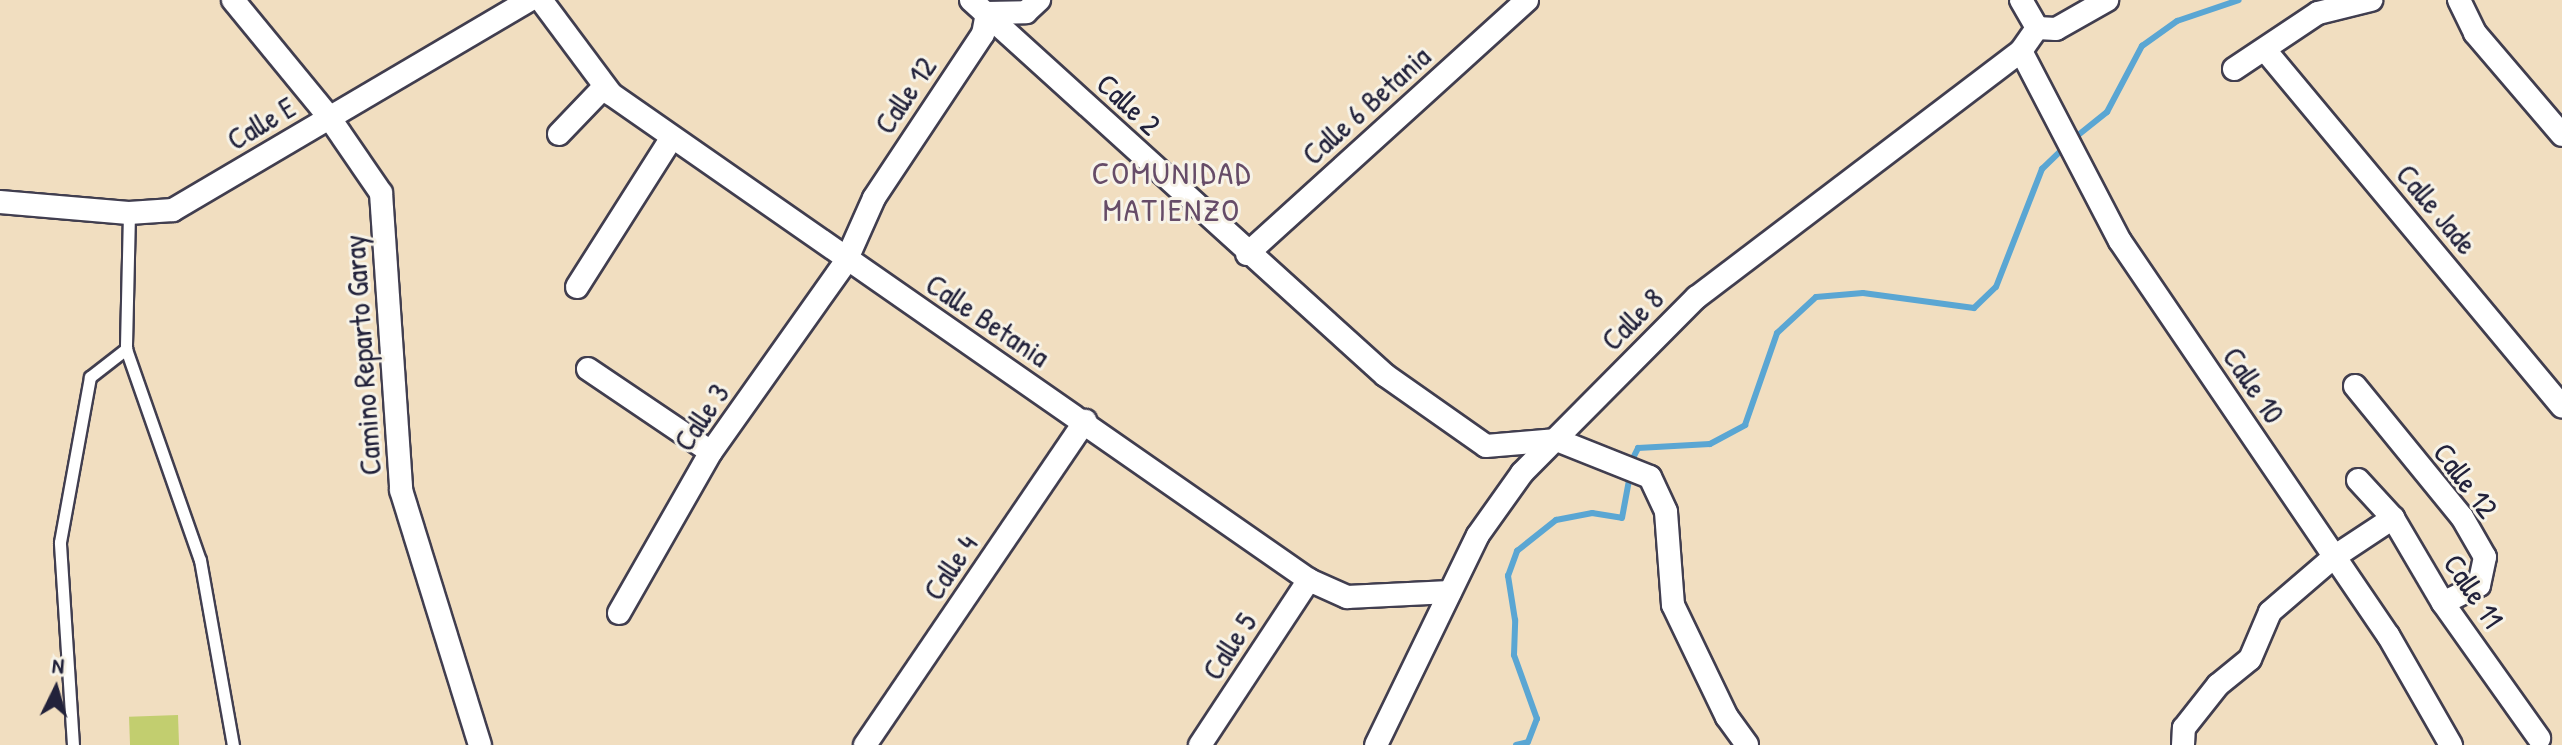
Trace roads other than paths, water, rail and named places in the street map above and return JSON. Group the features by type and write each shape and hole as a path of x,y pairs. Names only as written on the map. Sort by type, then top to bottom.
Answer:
{"street":[{"name":"Camino Reparto Garay","path":"233,0 329,117 381,193 401,490 480,745"},
{"name":"Calle E","path":"0,202 129,213 173,210 529,0"},
{"name":"Calle Betania","path":"541,0 605,86 671,139 1085,421 1309,580 1347,597 1450,592"},
{"path":"979,6 1026,12 1039,0"},
{"name":"Calle 6 Betania","path":"1247,254 1527,0"},
{"path":"2021,0 2037,28 2056,29 2107,0"},
{"path":"2234,69 2318,13 2371,0"},
{"path":"2459,0 2475,33 2562,135"},
{"name":"Calle 2","path":"979,6 1247,254 1385,375 1486,446 1557,440"},
{"name":"Calle 12","path":"846,261 874,198 983,34 979,6"},
{"name":"Calle 8","path":"1376,745 1496,505 1697,297 2021,51 2037,28"},
{"name":"Calle Jade","path":"2265,50 2562,407"},
{"name":"Calle 10","path":"2021,51 2120,241 2388,635 2451,745"},
{"path":"559,134 605,86"},
{"path":"577,287 671,139"},
{"name":"Calle 3","path":"619,613 711,452 846,261"},
{"path":"588,369 711,452"},
{"name":"Calle 12","path":"2355,386 2462,517 2485,557 2479,585 2443,603"},
{"name":"Calle 4","path":"865,745 1085,421"},
{"path":"1557,440 1650,477 1666,512 1673,605 1727,717 1747,745"},
{"name":"Calle 11","path":"2358,480 2393,518 2443,603 2539,738"},
{"path":"2183,745 2184,728 2218,685 2250,659 2270,612 2334,557 2393,518"},
{"name":"Calle 5","path":"1200,745 1309,580"}],"lane":[{"path":"129,213 126,349 200,560 233,745"},
{"path":"73,745 60,542 90,377 126,349"}],"waterway":[{"path":"2072,140 2107,112 2142,46 2177,21 2239,0"},
{"path":"1630,464 1638,448 1710,444 1745,425 1777,333 1816,297 1863,293 1974,308 1996,287 2042,169 2064,148"},
{"path":"1516,745 1528,742 1537,719 1514,655 1515,620 1508,576 1517,551 1556,520 1592,513 1622,518 1630,475"}],"district":[{"name":"COMUNIDAD MATIENZO","path":"1172,192"}]}
